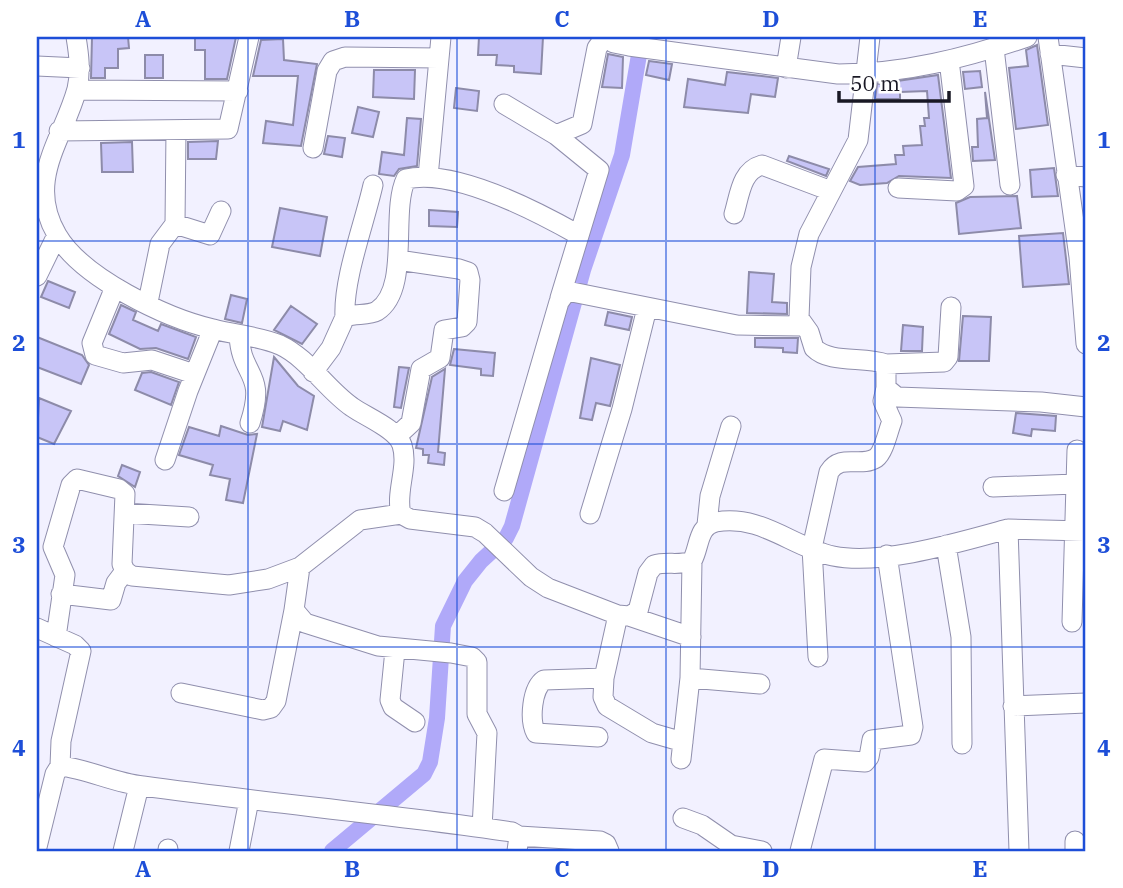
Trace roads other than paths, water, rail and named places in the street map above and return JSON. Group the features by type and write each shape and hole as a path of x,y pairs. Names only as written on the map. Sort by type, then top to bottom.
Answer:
{"street":[{"path":"76,37 80,68 76,90 41,178 57,235 90,270 115,286 190,323 279,345 293,352 340,398 397,436 403,455 398,504 401,514"},
{"path":"59,131 228,129 249,37"},
{"path":"428,177 441,37"},
{"path":"555,135 582,124 597,47 605,37 629,46 786,68 868,74 949,60 1027,37"},
{"path":"786,68 791,37"},
{"path":"870,37 868,74 858,140 806,244 799,318 819,354 873,359 886,364 944,362 948,357 951,307"},
{"path":"1086,58 1049,45 1079,257 1086,344"},
{"path":"993,48 1010,185"},
{"path":"313,148 327,71 333,61 345,57 439,58"},
{"path":"898,188 957,191 964,186 949,60"},
{"path":"37,65 80,68"},
{"path":"76,90 238,91"},
{"path":"504,104 555,135 599,170 504,491"},
{"path":"148,302 160,244 175,224 176,130"},
{"path":"734,214 745,175 762,165 831,191"},
{"path":"1066,175 1086,177"},
{"path":"345,317 378,310 395,280 402,187 406,179 428,177 472,187 553,220 578,234"},
{"path":"313,372 331,348 345,317 345,283 355,261 373,185"},
{"path":"175,224 210,235 221,211"},
{"path":"37,273 57,235"},
{"path":"397,436 411,423 421,369 440,359 444,330 462,327 467,322 470,280 468,272 459,269 398,260"},
{"path":"115,286 92,343 95,355 123,363 152,360 194,374"},
{"path":"564,295 595,298 737,326 802,326"},
{"path":"590,514 622,409 647,308"},
{"path":"165,460 194,374 213,329"},
{"path":"239,335 242,358 257,383 258,396 250,423"},
{"path":"818,657 812,548 829,472 833,465 842,461 866,461 876,458 880,452 892,421 883,401 886,364"},
{"path":"886,388 897,397 1041,402 1086,407"},
{"path":"624,616 604,678 603,697 615,714 682,750 690,678 692,561 707,526 710,496 731,426"},
{"path":"1072,622 1080,531 1076,484 1077,450"},
{"path":"57,637 64,567 53,547 71,485 77,479 84,478 119,489 125,494 122,564 125,571 132,576 229,584 268,579 300,567 360,520 401,514 410,519 475,527 548,588 691,637"},
{"path":"993,487 1076,484"},
{"path":"125,513 189,517"},
{"path":"707,526 716,522 749,522 832,556 887,555 946,545 1008,529 1080,531"},
{"path":"1008,529 1019,851"},
{"path":"946,545 961,637 962,744"},
{"path":"800,851 824,759 864,762 869,757 872,740 911,736 913,727 887,555"},
{"path":"624,616 638,611 648,573 654,565 692,561"},
{"path":"181,693 262,710 271,708 276,701 295,610 300,567"},
{"path":"61,594 111,600 116,583 125,571"},
{"path":"295,610 304,623 395,650 452,653 472,657 477,662 477,714 487,733 482,828"},
{"path":"37,628 75,645 81,651 61,741 60,766 43,790 37,847"},
{"path":"395,650 390,700 393,708 415,722"},
{"path":"598,737 536,733 533,727 536,690 544,680 558,677 604,678"},
{"path":"690,678 761,684"},
{"path":"1013,706 1086,703"},
{"path":"60,766 139,786 398,815 482,828 518,844 600,841 606,844 609,851"},
{"path":"123,851 139,786"},
{"path":"239,851 249,800"},
{"path":"682,818 702,825 731,845 762,851"}],"waterway":[{"path":"332,851 424,774 430,762 437,718 443,626 465,581 481,561 506,538 512,526 583,270 622,155 642,37"}]}
